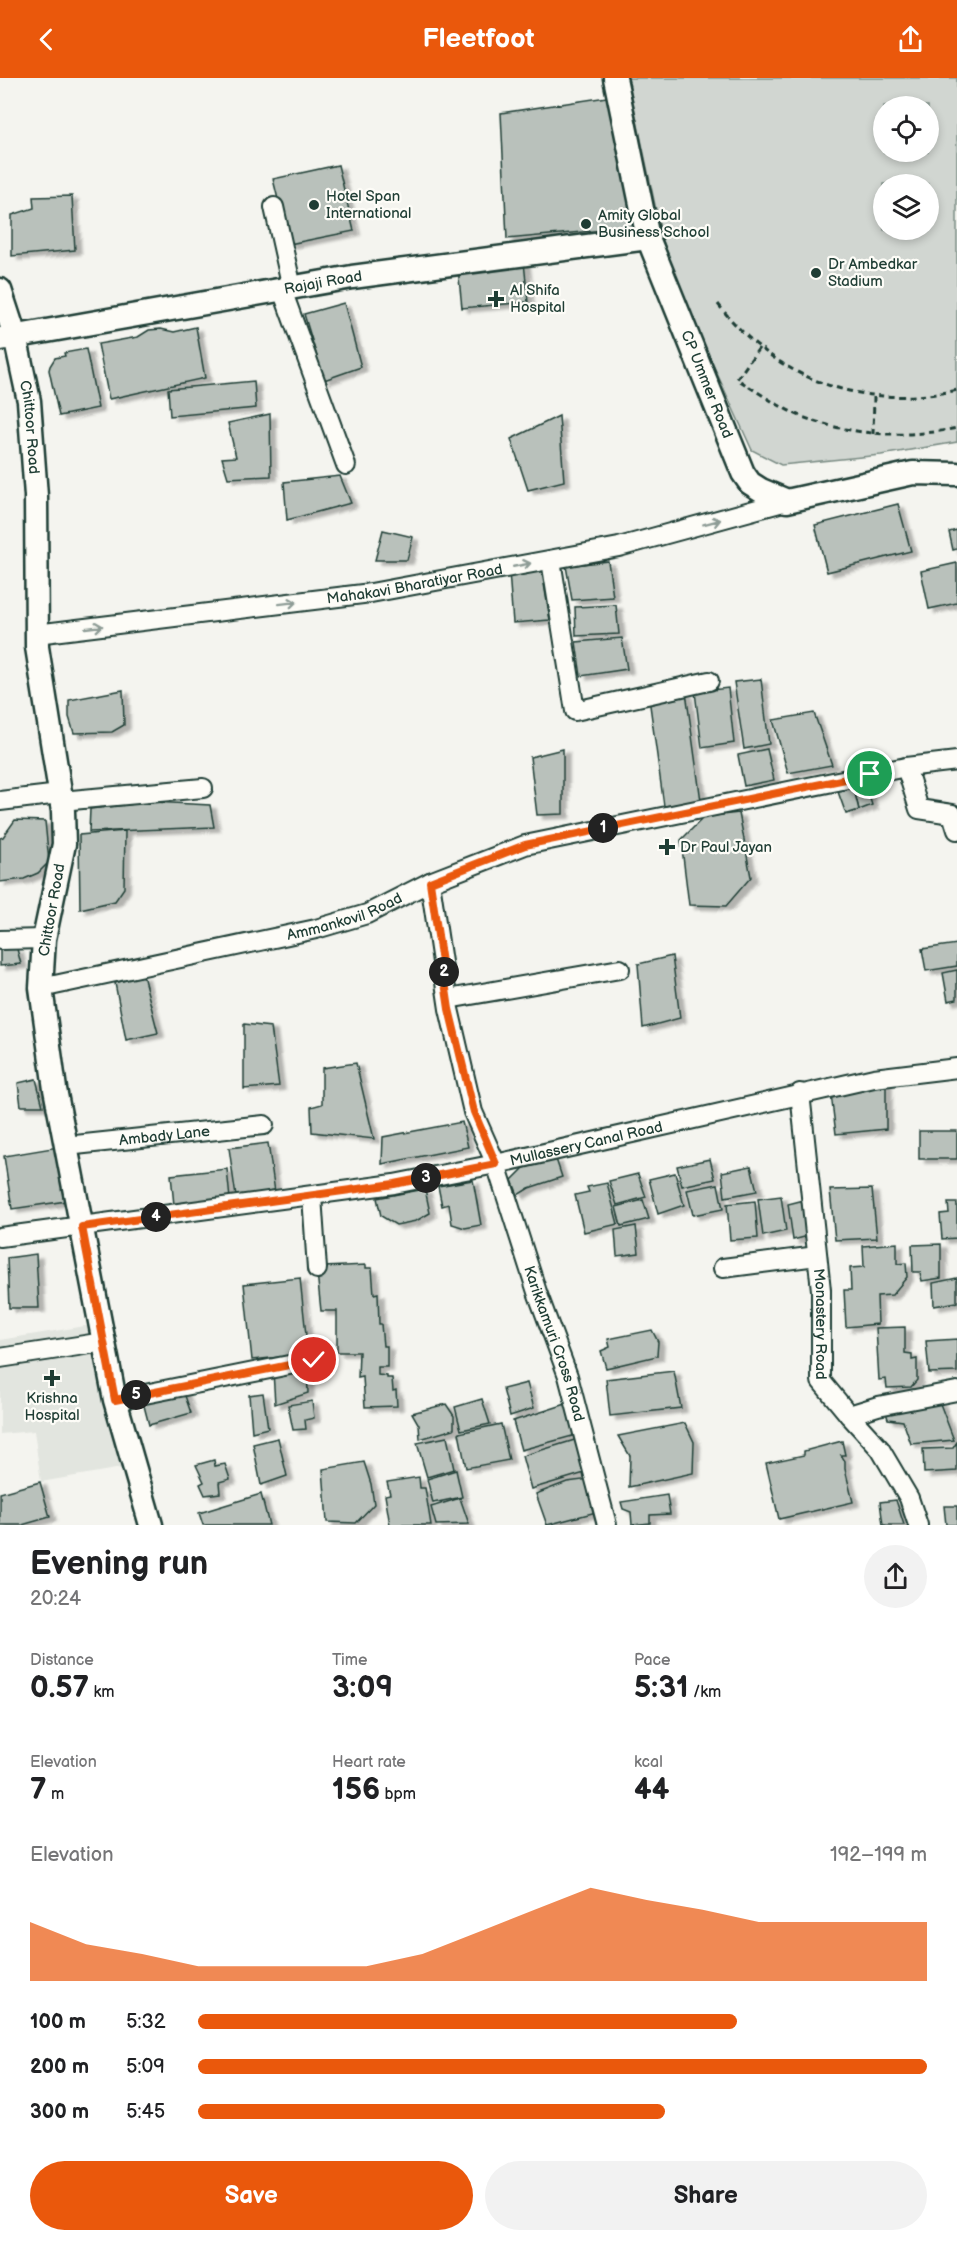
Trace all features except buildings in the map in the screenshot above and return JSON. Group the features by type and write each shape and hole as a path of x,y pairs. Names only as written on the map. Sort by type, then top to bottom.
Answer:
{"main road":[{"name":"CP Ummer Road","path":"615,78 648,238 743,472 750,483 760,490 787,501"},
{"name":"Rajaji Road","path":"7,338 352,277 648,238"},
{"name":"Chittoor Road","path":"0,290 7,338 29,402 36,496 36,634 61,798 64,844 44,939 41,988 55,1089 115,1400 151,1525"},
{"path":"787,501 913,473 957,474"}],"street":[{"path":"274,207 287,289 346,465"},
{"name":"Mahakavi Bharatiyar Road","path":"36,634 371,593 619,547 787,501"},
{"path":"551,560 575,711 709,681"},
{"name":"Ammankovil Road","path":"41,988 316,929 367,914 430,882 525,845 906,767 957,761"},
{"path":"906,767 919,809 952,814 957,830"},
{"path":"0,801 203,788"},
{"name":"Karikkamuri Cross Road","path":"430,882 448,999 474,1112 496,1164 537,1292 568,1376 607,1525"},
{"path":"0,940 44,939"},
{"path":"448,999 620,969"},
{"name":"Mullassery Canal Road","path":"0,1237 394,1184 496,1164 800,1093 874,1078 957,1068"},
{"name":"Monastery Road","path":"800,1093 821,1290 821,1381 880,1449 909,1498 918,1525"},
{"name":"Ambady Lane","path":"66,1146 264,1125"},
{"path":"312,1196 316,1269"},
{"path":"723,1268 817,1256"},
{"path":"0,1358 104,1342"},
{"path":"115,1400 314,1360"},
{"path":"849,1415 878,1406 957,1391"}],"path":[{"path":"718,304 732,323 759,348 786,367 816,381 849,392 874,396 907,398 957,390"},
{"path":"759,348 737,379 767,399 812,421 873,434 930,434 957,428"},
{"path":"873,434 874,396"}],"shaded area":[{"name":"Dr Ambedkar Stadium","path":"628,78 957,78 957,442 881,455 781,465 752,450 687,308 662,238"},
{"name":"Krishna Hospital","path":"91,1325 127,1467 41,1482 34,1431 0,1434 0,1340"}],"place":[{"name":"Hotel Span International","path":"314,205"},
{"name":"Amity Global Business School","path":"586,224"},
{"name":"Dr Ambedkar Stadium","path":"816,273"},
{"name":"Al Shifa Hospital","path":"496,299"},
{"name":"Dr Paul Jayan","path":"667,847"},
{"name":"Krishna Hospital","path":"52,1378"}],"route":[{"path":"314,1360 115,1400 82,1227 394,1184 496,1164 474,1112 449,1009 430,882 525,845 870,774"}]}
